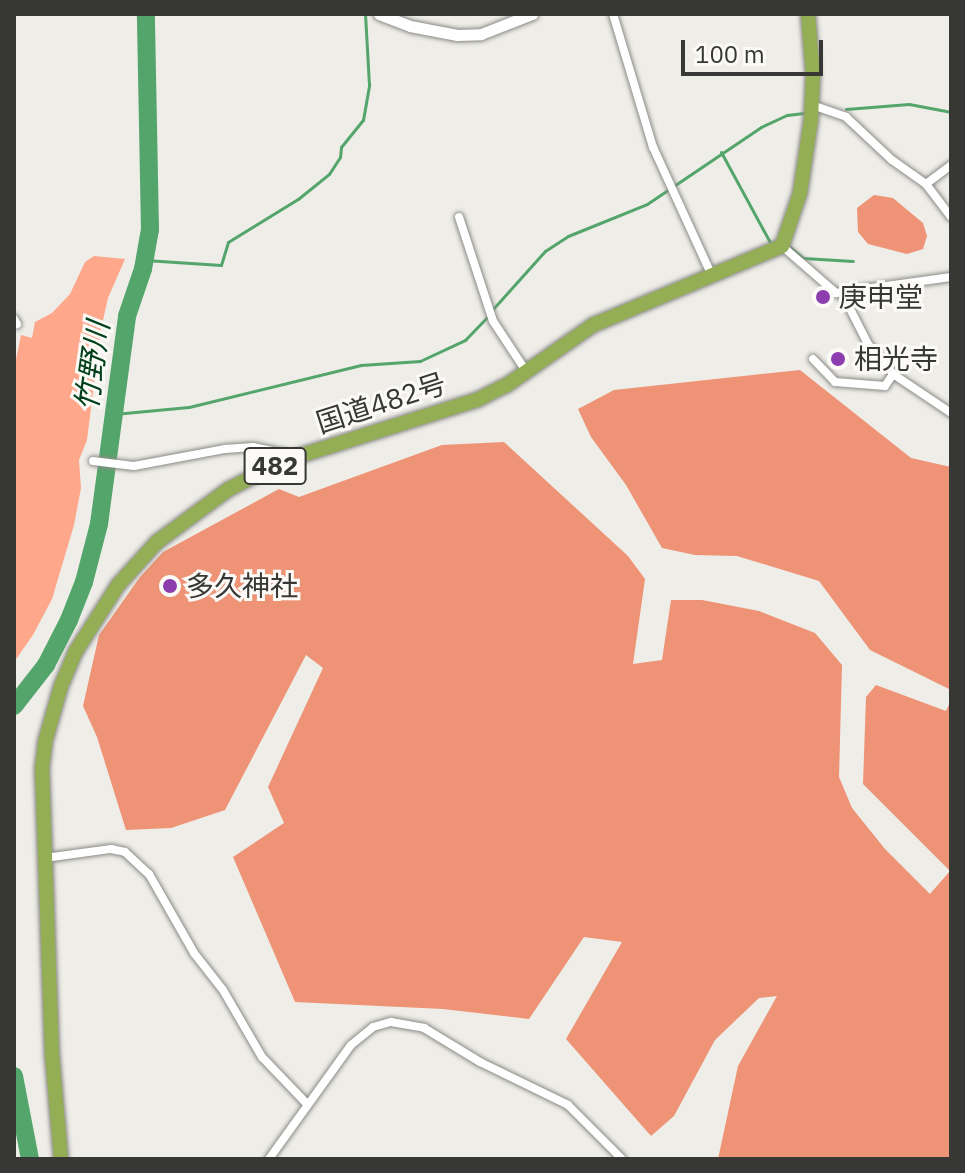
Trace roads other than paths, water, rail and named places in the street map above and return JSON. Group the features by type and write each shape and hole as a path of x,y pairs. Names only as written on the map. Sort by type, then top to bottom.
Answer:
{"highway":[{"path":"782,246 800,193 812,105 808,14"},
{"name":"国道482号","path":"61,1159 52,1055 41,794 45,742 61,686 98,615 118,585 157,542 229,489 299,456 477,400 593,325 782,246"}],"main road":[{"path":"379,14 410,26 457,35 481,34 532,14"}],"street":[{"path":"613,14 653,147 712,276"},
{"path":"812,105 846,117 892,160 926,184 951,217"},
{"path":"926,184 951,165"},
{"path":"459,217 493,321 526,371"},
{"path":"782,246 836,293 951,277"},
{"path":"842,293 868,344 893,374 951,413"},
{"path":"813,359 835,382 885,386 893,374"},
{"path":"93,461 134,466 225,449 253,447 299,456"},
{"path":"44,858 111,849 125,852 149,874 194,953 223,990 262,1057 308,1105"},
{"path":"269,1159 360,1036 382,1025 406,1023 424,1028 480,1062 568,1105 622,1159"}],"waterway":[{"name":"竹野川","path":"14,706 46,665 69,620 84,582 99,524 127,316 143,269 150,230 146,14"},
{"path":"145,260 221,265 228,242 298,199 329,174 340,157 341,147 363,120 369,85 365,14"},
{"path":"846,109 909,104 951,112"},
{"path":"492,310 545,251 568,236 647,204 761,127 787,115 804,113"},
{"path":"721,152 771,244"},
{"path":"786,244 803,258 853,261"},
{"path":"114,414 189,407 361,365 420,361 465,340 488,316"},
{"name":"竹野川","path":"14,1076 30,1159"}],"place":[{"name":"庚申堂","path":"823,297"},
{"name":"相光寺","path":"838,359"},
{"name":"多久神社","path":"170,586"}]}
